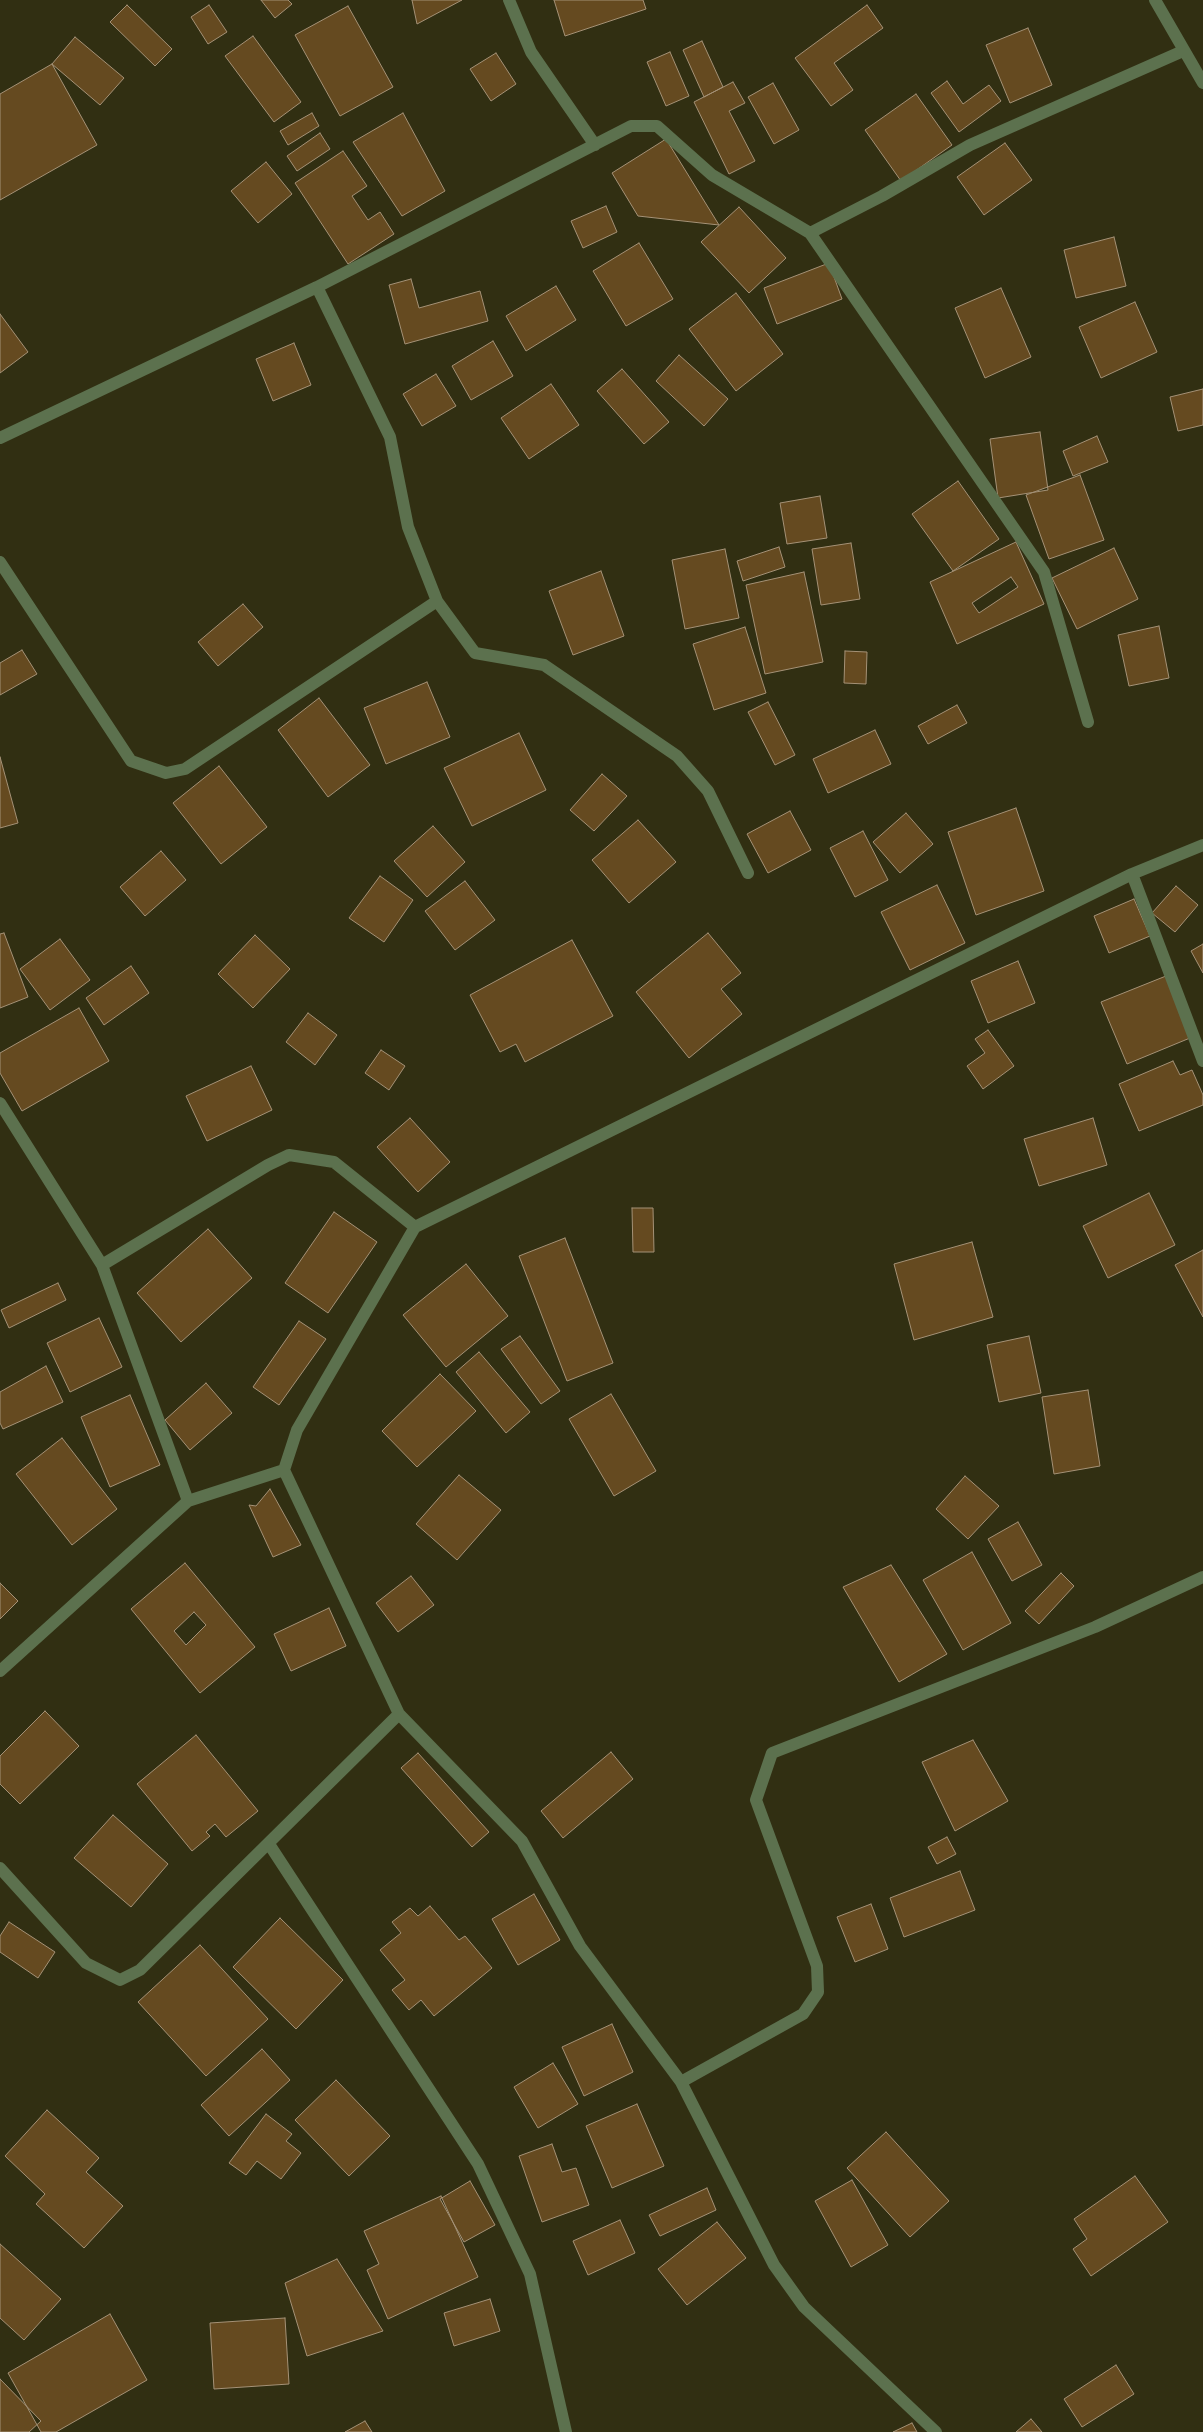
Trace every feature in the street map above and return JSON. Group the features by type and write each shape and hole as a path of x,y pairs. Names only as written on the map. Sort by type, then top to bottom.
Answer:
{"street":[{"path":"509,0 531,52 595,145"},
{"path":"1155,0 1203,82"},
{"path":"810,233 882,196 970,146 1183,50"},
{"path":"0,438 317,287 631,126 657,126 712,175 810,233 1044,572 1088,722"},
{"path":"317,287 390,437 408,527 437,601 475,653 544,665 677,756 708,791 748,873"},
{"path":"0,562 131,760 166,773 185,769 437,601"},
{"path":"936,2432 804,2307 774,2264 680,2082 580,1946 522,1841 399,1714 284,1470 297,1430 415,1227 1132,874 1203,845"},
{"path":"1132,874 1203,1061"},
{"path":"0,1103 102,1265 188,1501"},
{"path":"102,1265 268,1165 289,1155 334,1162 415,1227"},
{"path":"0,1672 188,1501 284,1470"},
{"path":"680,2082 803,2014 818,1992 818,1966 756,1800 772,1753 1095,1627 1203,1577"},
{"path":"0,1868 86,1963 120,1980 140,1970 399,1714"},
{"path":"269,1844 478,2164 530,2274 566,2432"}],"building":[{"path":"261,0 288,0 292,4 275,18"},
{"path":"412,0 462,0 417,24"},
{"path":"554,0 643,0 646,9 565,36"},
{"path":"127,5 172,49 155,66 110,22"},
{"path":"209,5 227,32 208,44 191,17"},
{"path":"867,5 883,28 834,63 853,90 831,106 795,58"},
{"path":"348,6 393,87 340,116 295,35"},
{"path":"1028,28 1052,85 1010,103 986,45"},
{"path":"253,36 301,102 274,122 225,56"},
{"path":"75,37 124,78 100,105 52,64"},
{"path":"702,41 723,87 704,97 683,50"},
{"path":"670,52 689,96 666,106 647,62"},
{"path":"496,53 516,84 491,101 470,69"},
{"path":"52,64 97,145 0,200 0,94"},
{"path":"947,81 963,104 989,85 1001,101 959,132 931,93"},
{"path":"733,82 745,103 729,111 755,161 729,174 694,102"},
{"path":"773,83 799,130 774,144 748,97"},
{"path":"916,94 952,145 901,181 865,130"},
{"path":"312,113 319,126 288,145 280,131"},
{"path":"403,113 445,191 402,216 353,142"},
{"path":"320,133 330,149 297,171 287,156"},
{"path":"666,139 719,225 638,216 612,173"},
{"path":"1005,143 1032,180 984,215 957,177"},
{"path":"343,151 367,186 352,196 368,220 380,212 394,234 348,264 295,183"},
{"path":"266,162 292,194 258,223 231,191"},
{"path":"606,206 617,232 583,248 571,221"},
{"path":"739,207 786,258 749,293 701,242"},
{"path":"1114,237 1126,286 1076,298 1064,250"},
{"path":"639,243 673,299 626,326 593,271"},
{"path":"829,263 842,299 777,324 764,288"},
{"path":"411,279 419,308 480,291 488,321 405,344 389,285"},
{"path":"556,286 576,320 526,351 506,316"},
{"path":"1001,288 1031,357 985,378 955,308"},
{"path":"736,293 783,354 736,391 689,329"},
{"path":"1135,302 1157,352 1101,378 1079,327"},
{"path":"0,314 28,352 0,373"},
{"path":"493,341 513,376 471,400 452,366"},
{"path":"294,343 311,385 273,401 256,359"},
{"path":"679,355 728,399 704,426 656,381"},
{"path":"622,369 669,422 644,444 597,391"},
{"path":"436,374 456,406 422,426 403,394"},
{"path":"551,384 579,425 529,459 501,418"},
{"path":"1203,389 1203,425 1178,431 1170,397"},
{"path":"1040,432 1048,490 998,498 990,439"},
{"path":"1097,436 1108,462 1073,476 1063,451"},
{"path":"1080,475 1104,540 1049,559 1026,495"},
{"path":"958,481 999,539 953,571 912,514"},
{"path":"820,496 827,538 787,544 780,503"},
{"path":"1016,542 1044,604 957,644 930,582","holes":["1011,577 1018,587 979,613 972,603"]},
{"path":"851,543 860,599 821,605 812,549"},
{"path":"779,547 785,567 743,581 737,561"},
{"path":"1114,548 1138,599 1077,629 1052,578"},
{"path":"725,549 739,618 685,629 672,560"},
{"path":"601,571 624,636 573,655 549,591"},
{"path":"804,572 823,662 765,674 746,585"},
{"path":"243,604 263,627 218,666 198,642"},
{"path":"1159,626 1169,678 1129,686 1118,635"},
{"path":"745,627 766,693 714,710 693,644"},
{"path":"22,650 37,674 0,695 0,663"},
{"path":"845,651 867,652 866,684 844,683"},
{"path":"427,682 450,737 386,764 364,708"},
{"path":"319,698 370,765 328,797 278,730"},
{"path":"768,702 795,755 775,765 748,712"},
{"path":"957,705 967,723 928,744 918,726"},
{"path":"875,730 891,764 828,793 813,759"},
{"path":"519,733 546,790 472,826 444,768"},
{"path":"0,757 18,823 0,828"},
{"path":"219,766 267,827 221,864 173,803"},
{"path":"602,774 627,796 594,831 570,810"},
{"path":"1016,808 1044,891 976,915 948,832"},
{"path":"790,811 811,850 768,873 747,834"},
{"path":"906,813 933,844 900,873 873,842"},
{"path":"638,820 676,862 629,903 592,860"},
{"path":"433,826 465,862 427,897 394,861"},
{"path":"863,831 888,880 855,897 830,848"},
{"path":"161,851 186,880 145,916 120,887"},
{"path":"380,876 413,900 384,942 349,918"},
{"path":"465,881 495,920 455,950 425,911"},
{"path":"937,885 965,943 910,970 881,912"},
{"path":"1176,886 1198,905 1175,932 1152,913"},
{"path":"1134,899 1150,936 1109,953 1094,916"},
{"path":"4,933 28,997 0,1008 0,934"},
{"path":"708,933 741,973 721,989 742,1014 689,1058 636,992"},
{"path":"255,935 290,969 253,1008 218,974"},
{"path":"60,939 90,980 50,1010 20,969"},
{"path":"572,940 613,1016 525,1062 516,1044 500,1052 470,995"},
{"path":"1203,944 1203,973 1191,951"},
{"path":"1018,961 1035,1003 988,1023 971,981"},
{"path":"131,966 149,993 104,1025 86,998"},
{"path":"1166,976 1190,1038 1127,1064 1101,1002"},
{"path":"79,1008 109,1061 22,1111 0,1073 0,1053"},
{"path":"308,1013 337,1035 315,1065 286,1042"},
{"path":"988,1030 1014,1066 983,1089 967,1066 985,1053 975,1039"},
{"path":"381,1050 405,1066 389,1090 365,1073"},
{"path":"1173,1061 1180,1075 1192,1070 1203,1095 1203,1105 1139,1131 1119,1084"},
{"path":"251,1066 272,1110 207,1141 186,1096"},
{"path":"410,1118 450,1162 418,1192 377,1147"},
{"path":"1093,1118 1107,1165 1039,1186 1024,1139"},
{"path":"1149,1193 1175,1245 1108,1278 1083,1226"},
{"path":"632,1208 653,1208 654,1252 633,1252"},
{"path":"334,1212 377,1242 328,1313 285,1283"},
{"path":"208,1229 252,1278 181,1342 137,1293"},
{"path":"565,1238 613,1363 567,1381 519,1256"},
{"path":"972,1242 993,1317 914,1340 894,1264"},
{"path":"1203,1250 1203,1317 1175,1265"},
{"path":"466,1264 508,1316 446,1367 403,1315"},
{"path":"58,1283 66,1300 9,1328 1,1310"},
{"path":"99,1318 122,1367 70,1392 47,1343"},
{"path":"299,1321 326,1339 279,1405 253,1387"},
{"path":"520,1336 560,1391 541,1404 501,1349"},
{"path":"1029,1336 1041,1393 999,1402 987,1345"},
{"path":"479,1352 530,1412 506,1433 456,1372"},
{"path":"46,1366 63,1402 3,1429 0,1423 0,1392"},
{"path":"440,1374 476,1411 417,1467 382,1431"},
{"path":"206,1383 232,1413 190,1450 165,1420"},
{"path":"1088,1390 1100,1466 1054,1474 1042,1397"},
{"path":"611,1394 656,1471 614,1496 569,1419"},
{"path":"130,1395 160,1465 110,1487 81,1417"},
{"path":"62,1438 117,1509 72,1545 16,1474"},
{"path":"459,1475 501,1510 457,1560 416,1524"},
{"path":"965,1476 999,1506 968,1539 936,1509"},
{"path":"270,1489 301,1545 273,1557 249,1505 256,1506"},
{"path":"1018,1522 1042,1565 1012,1581 988,1539"},
{"path":"972,1552 1011,1623 963,1650 923,1580"},
{"path":"185,1563 255,1647 200,1693 131,1609","holes":["194,1612 206,1625 186,1645 174,1631"]},
{"path":"891,1565 947,1654 899,1682 843,1587"},
{"path":"1061,1573 1074,1586 1039,1624 1025,1611"},
{"path":"411,1576 434,1605 398,1632 376,1603"},
{"path":"0,1583 18,1601 0,1619"},
{"path":"329,1608 346,1646 291,1671 274,1634"},
{"path":"45,1711 79,1746 20,1804 0,1784 0,1756"},
{"path":"196,1735 258,1811 226,1837 215,1824 206,1832 210,1836 192,1851 137,1784"},
{"path":"973,1740 1008,1801 955,1831 922,1762"},
{"path":"611,1752 633,1779 563,1838 541,1811"},
{"path":"418,1753 489,1832 472,1847 401,1768"},
{"path":"113,1815 168,1864 131,1907 74,1858"},
{"path":"947,1837 956,1854 937,1864 928,1847"},
{"path":"960,1871 975,1910 904,1937 890,1898"},
{"path":"534,1894 560,1940 518,1965 492,1919"},
{"path":"871,1904 888,1949 855,1962 837,1917"},
{"path":"430,1906 459,1940 465,1936 492,1968 434,2016 421,2000 409,2010 392,1990 405,1980 380,1950 401,1933 392,1922 410,1908 418,1916"},
{"path":"280,1918 343,1980 296,2029 233,1967"},
{"path":"9,1922 55,1952 38,1978 0,1952 0,1936"},
{"path":"200,1945 268,2019 206,2076 138,2002"},
{"path":"612,2024 633,2072 584,2096 562,2047"},
{"path":"262,2049 290,2080 229,2136 201,2105"},
{"path":"553,2063 578,2104 538,2128 514,2087"},
{"path":"336,2080 390,2136 349,2176 295,2120"},
{"path":"637,2104 664,2166 612,2188 586,2126"},
{"path":"47,2110 99,2158 86,2172 123,2206 84,2248 36,2204 45,2194 5,2156"},
{"path":"266,2114 292,2134 286,2141 301,2153 281,2179 257,2161 246,2175 229,2163"},
{"path":"886,2132 949,2201 910,2237 847,2168"},
{"path":"552,2144 562,2172 576,2168 589,2205 542,2222 519,2156"},
{"path":"1135,2176 1168,2222 1091,2276 1073,2249 1087,2239 1074,2219"},
{"path":"852,2180 888,2245 851,2267 815,2201"},
{"path":"470,2181 495,2225 464,2242 440,2199"},
{"path":"707,2188 716,2210 660,2236 649,2215"},
{"path":"441,2196 478,2277 388,2319 367,2270 379,2264 364,2231"},
{"path":"620,2220 635,2253 588,2275 573,2241"},
{"path":"717,2222 746,2258 687,2305 658,2269"},
{"path":"0,2244 61,2299 24,2340 0,2318"},
{"path":"337,2259 383,2331 307,2356 285,2283"},
{"path":"490,2299 500,2331 454,2346 444,2313"},
{"path":"110,2314 147,2380 56,2432 41,2432 8,2373"},
{"path":"285,2318 289,2384 214,2389 210,2323"},
{"path":"1116,2365 1134,2394 1082,2427 1064,2399"},
{"path":"0,2379 41,2421 29,2432 0,2432"},
{"path":"1031,2419 1042,2432 1016,2432"},
{"path":"365,2421 372,2432 345,2432"},
{"path":"912,2423 917,2432 893,2432"}]}
